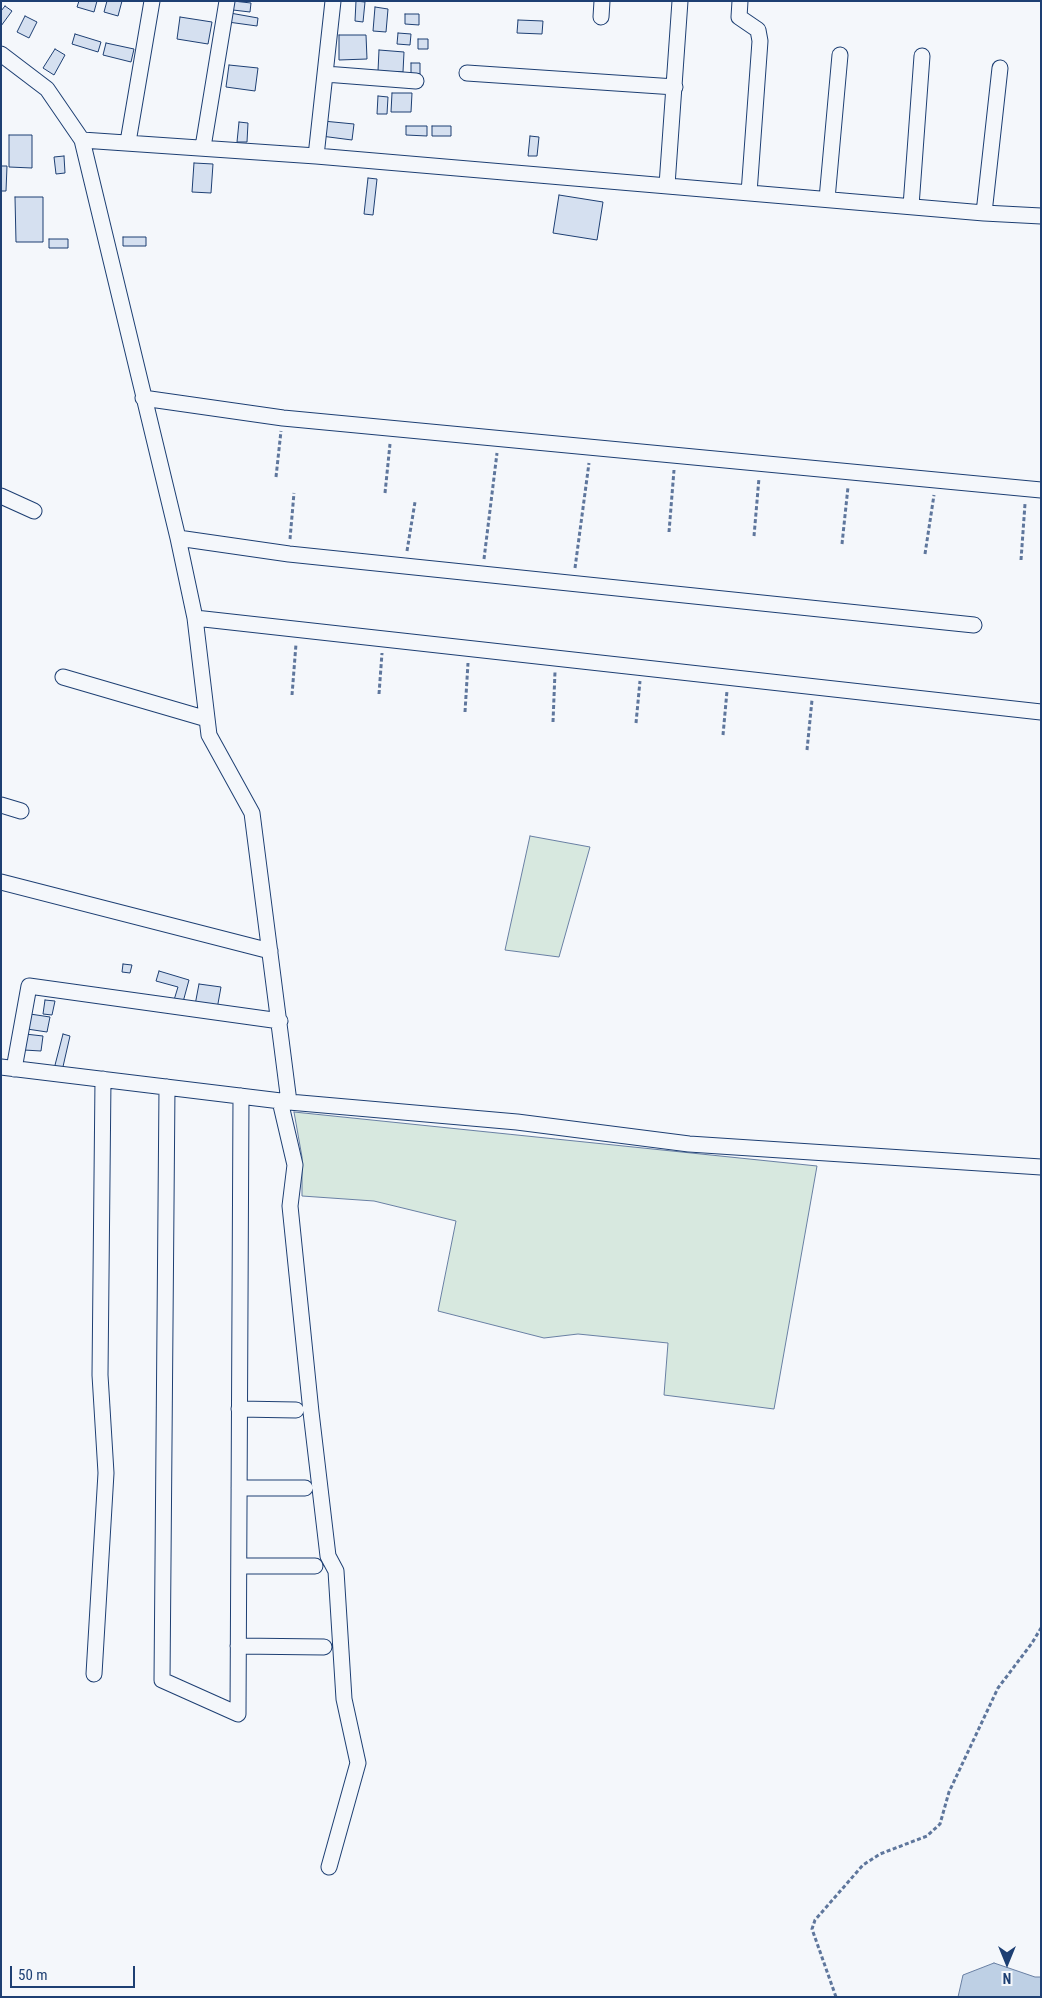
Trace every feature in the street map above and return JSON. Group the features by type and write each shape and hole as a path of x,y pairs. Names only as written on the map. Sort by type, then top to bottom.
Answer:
{"street":[{"path":"128,142 152,1"},
{"path":"204,148 226,1"},
{"path":"316,156 333,1"},
{"path":"601,17 602,1"},
{"path":"667,185 680,1"},
{"path":"740,1 739,17 758,30 760,41 749,193"},
{"path":"1,54 47,89 82,140 178,538 195,618 209,735 252,813 280,1021 285,1101 295,1165 290,1206 311,1412 328,1556 336,1571 344,1699 358,1763 328,1867"},
{"path":"827,199 840,55"},
{"path":"911,206 922,56"},
{"path":"984,213 1000,68"},
{"path":"467,73 675,87"},
{"path":"325,74 416,81"},
{"path":"82,140 316,156 984,213 1041,216"},
{"path":"143,398 283,418 1034,489"},
{"path":"1,496 34,511"},
{"path":"178,538 289,554 974,625"},
{"path":"195,618 298,631 1041,712"},
{"path":"63,677 207,719"},
{"path":"1,805 21,811"},
{"path":"1,882 270,951"},
{"path":"280,1021 29,986 7,1068 285,1101 517,1122 689,1144 1041,1167"},
{"path":"94,1674 106,1473 100,1375 103,1079"},
{"path":"167,1087 162,1680 238,1714 241,1096"},
{"path":"239,1409 296,1410"},
{"path":"239,1488 305,1488"},
{"path":"239,1566 315,1566"},
{"path":"238,1646 324,1647"}],"path":[{"path":"276,477 283,418"},
{"path":"385,493 392,428"},
{"path":"483,574 499,438"},
{"path":"573,584 591,447"},
{"path":"669,532 675,455"},
{"path":"754,536 761,463"},
{"path":"842,544 849,471"},
{"path":"925,554 936,480"},
{"path":"1020,560 1034,489"},
{"path":"289,554 294,493"},
{"path":"405,566 415,502"},
{"path":"292,695 298,631"},
{"path":"378,694 383,640"},
{"path":"465,712 469,650"},
{"path":"553,722 556,659"},
{"path":"636,723 642,668"},
{"path":"724,735 729,678"},
{"path":"807,750 813,687"},
{"path":"836,1997 812,1928 815,1920 863,1865 880,1854 927,1836 940,1824 949,1792 998,1688 1041,1628"}],"shaded area":[{"path":"530,836 590,847 559,957 505,950"},
{"path":"294,1112 817,1166 774,1409 664,1395 668,1343 578,1334 544,1338 438,1311 456,1221 374,1201 302,1196 302,1157"}],"water":[{"path":"994,1963 1035,1977 1041,1977 1041,1997 958,1997 963,1975"}],"building":[{"path":"79,1 97,1 94,12 77,7"},
{"path":"107,1 122,1 118,16 104,12"},
{"path":"233,1 251,3 250,12 233,10"},
{"path":"356,1 365,2 363,22 355,21"},
{"path":"5,6 12,11 1,26 1,11"},
{"path":"375,7 388,9 386,32 373,31"},
{"path":"230,13 258,18 257,26 228,22"},
{"path":"405,14 419,14 419,25 405,24"},
{"path":"25,16 37,22 29,38 17,32"},
{"path":"180,17 212,22 208,44 177,39"},
{"path":"518,20 543,21 542,34 517,33"},
{"path":"398,33 411,34 410,45 397,44"},
{"path":"75,34 101,42 98,52 72,44"},
{"path":"339,35 366,35 367,59 339,60"},
{"path":"418,39 428,39 428,49 418,49"},
{"path":"106,43 134,49 131,62 103,55"},
{"path":"55,49 65,55 54,75 43,68"},
{"path":"379,50 404,52 403,72 378,71"},
{"path":"411,63 420,63 420,74 411,74"},
{"path":"229,65 258,68 255,91 226,87"},
{"path":"392,93 412,93 411,112 391,112"},
{"path":"378,96 388,97 387,114 377,114"},
{"path":"323,121 354,124 352,140 321,136"},
{"path":"239,122 248,123 247,142 237,142"},
{"path":"406,126 427,126 427,136 406,135"},
{"path":"432,126 451,126 451,136 432,136"},
{"path":"9,135 32,135 32,168 9,167"},
{"path":"530,136 539,137 537,156 528,156"},
{"path":"64,156 65,173 56,174 54,157"},
{"path":"194,163 213,164 211,193 192,192"},
{"path":"1,166 7,166 6,191 1,191"},
{"path":"368,178 377,179 373,215 364,214"},
{"path":"559,195 603,202 597,240 553,233"},
{"path":"15,197 43,197 43,242 16,242"},
{"path":"123,237 146,237 146,246 123,246"},
{"path":"49,239 68,239 68,248 49,248"},
{"path":"123,964 132,965 130,973 122,972"},
{"path":"159,971 189,980 183,1002 174,1000 178,987 156,981"},
{"path":"199,984 221,987 217,1009 195,1005"},
{"path":"45,1000 55,1001 52,1015 43,1014"},
{"path":"30,1014 50,1017 47,1032 27,1029"},
{"path":"25,1034 43,1036 41,1051 24,1050"},
{"path":"63,1034 70,1036 62,1071 54,1069"}]}
